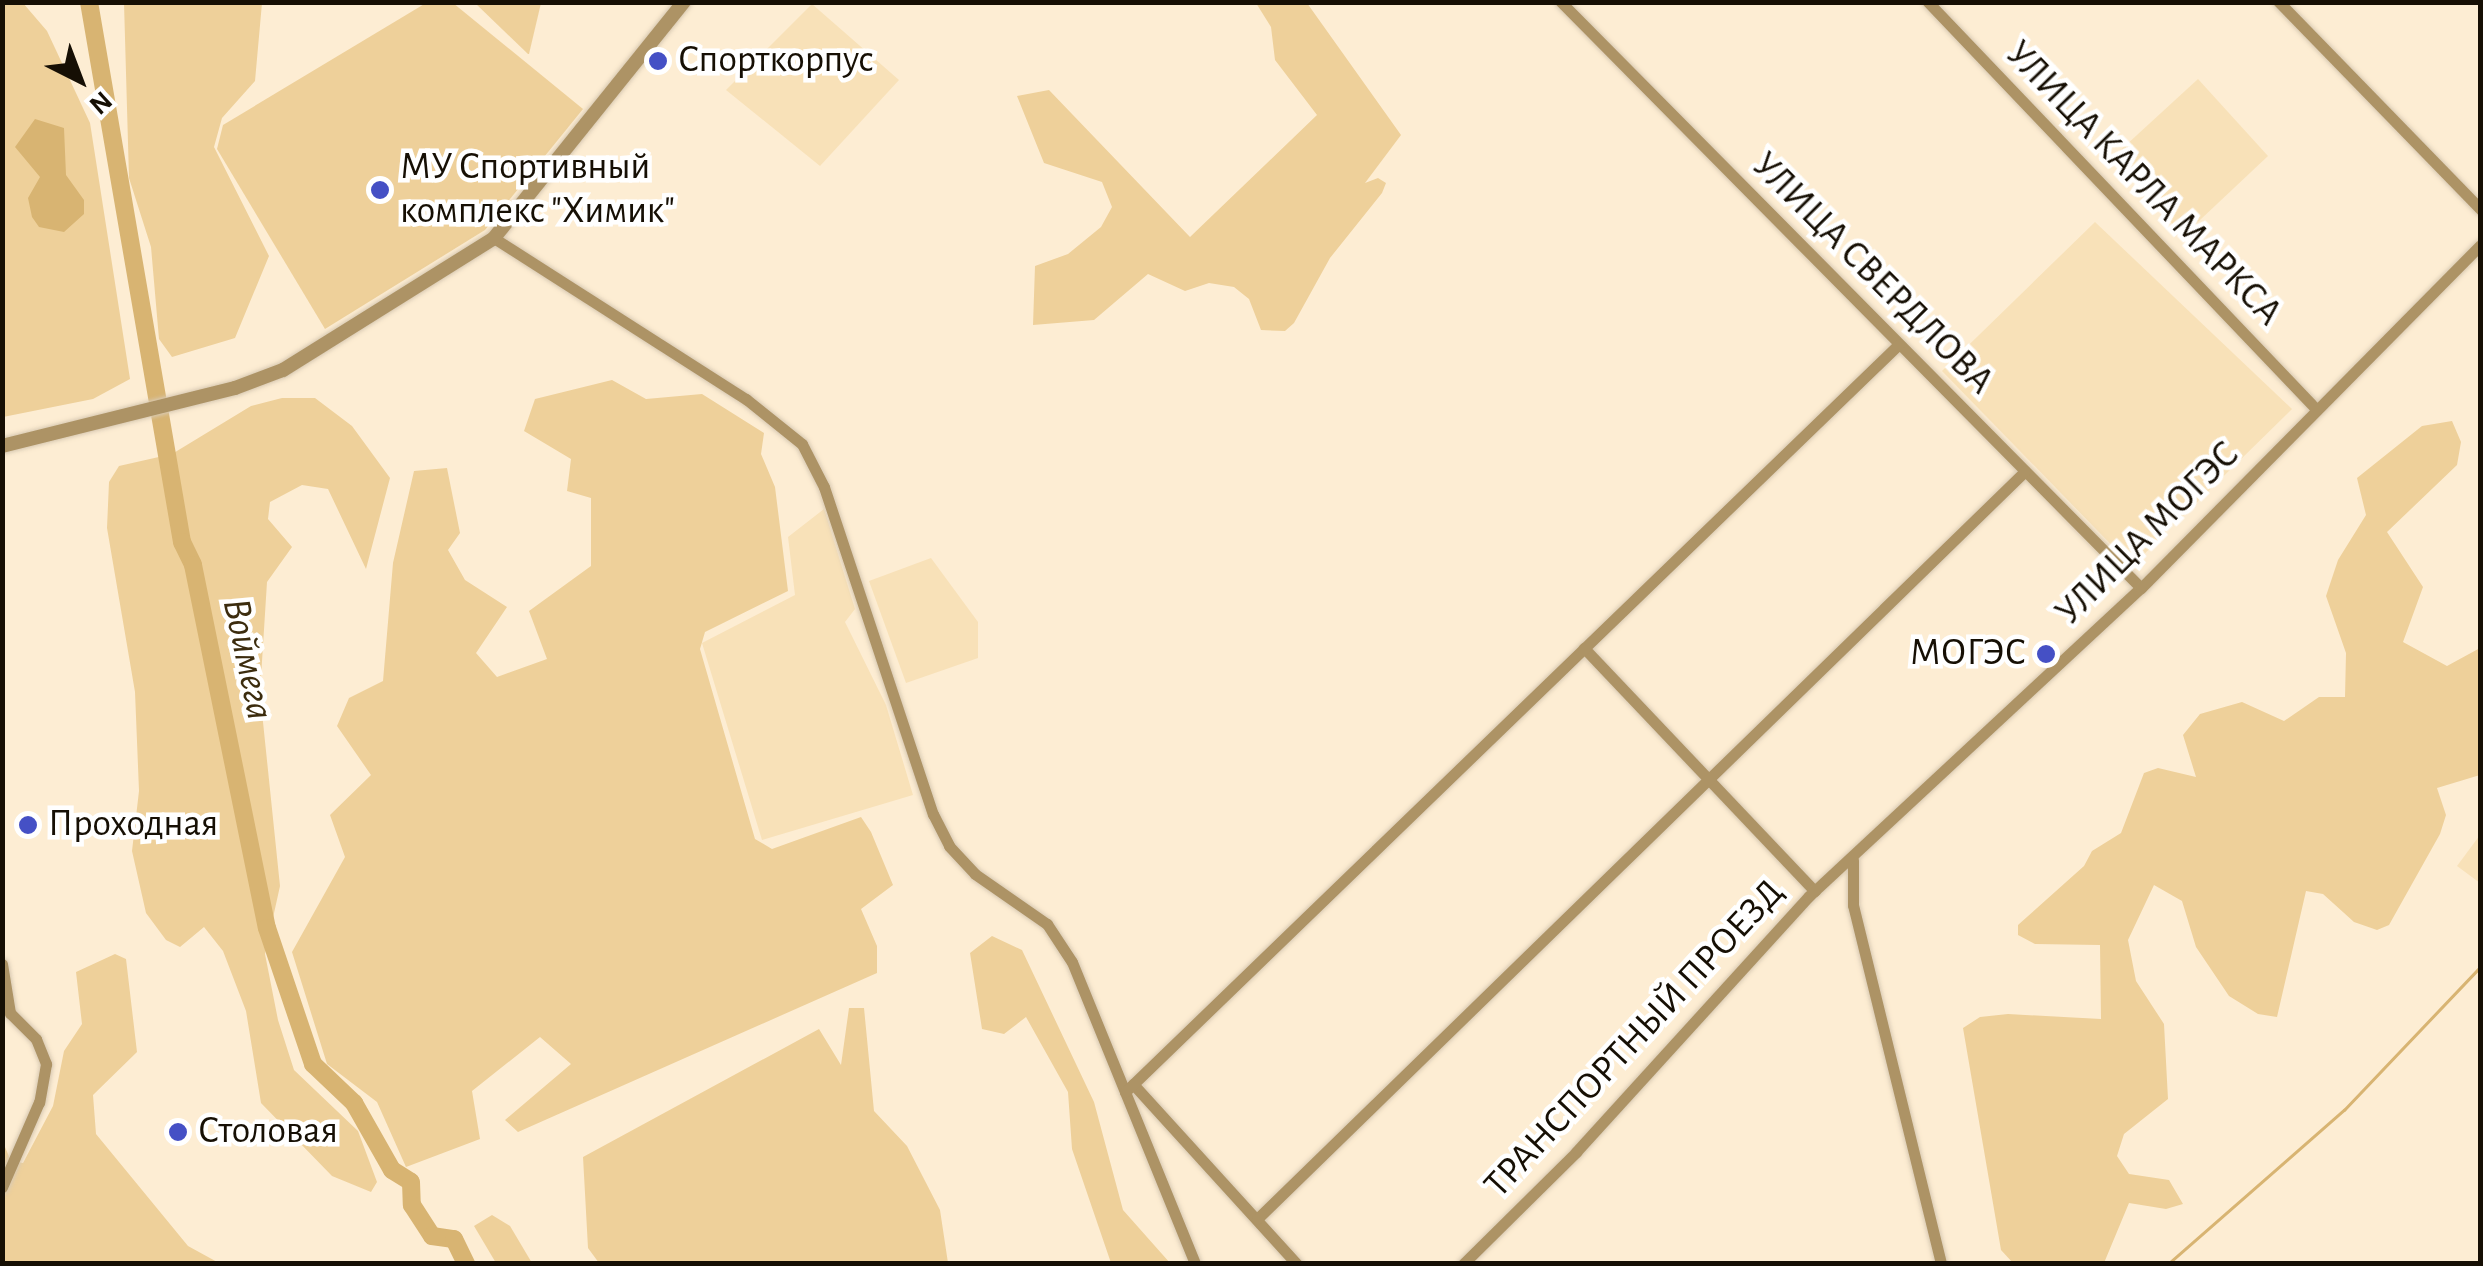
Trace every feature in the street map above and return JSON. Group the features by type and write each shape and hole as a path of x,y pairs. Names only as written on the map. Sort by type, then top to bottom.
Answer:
{"street":[{"path":"2,446 186,400 283,370 494,238 684,2"},
{"name":"УЛИЦА СВЕРДЛОВА","path":"1561,2 2141,588"},
{"name":"УЛИЦА КАРЛА МАРКСА","path":"1928,2 2315,408"},
{"path":"2278,2 2480,208"},
{"path":"494,238 746,400 802,444 824,487 949,846 975,874 1047,924 1072,962 1129,1088 1195,1264"},
{"name":"УЛИЦА МОГЭС","path":"1853,860 2141,588 2315,408 2480,246"},
{"path":"1129,1088 1899,344"},
{"path":"1256,1219 2025,471"},
{"path":"1584,648 1814,892"},
{"path":"1853,860 1853,904 1941,1264"},
{"name":"ТРАНСПОРТНЫЙ ПРОЕЗД","path":"1463,1264 1576,1152 1814,892 1853,860"},
{"path":"2,964 10,1013 36,1039 46,1064 38,1102 2,1187"},
{"path":"1129,1088 1297,1264"}],"shaded area":[{"path":"3,3 23,3 47,31 90,123 130,379 93,399 3,417"},
{"path":"124,3 262,3 255,81 222,118 214,147 269,256 235,338 172,357 159,339 151,247 129,178"},
{"name":"МУ Спортивный комплекс \"Химик\"","path":"426,3 453,3 583,109 485,230 325,329 217,149 223,125"},
{"path":"475,3 541,3 529,54 528,54"},
{"path":"1256,3 1307,3 1401,135 1365,183 1378,178 1386,183 1382,193 1330,258 1294,323 1285,331 1261,330 1249,299 1234,287 1209,283 1185,291 1148,274 1094,320 1033,325 1035,266 1068,254 1101,227 1112,207 1102,182 1044,163 1017,96 1049,90 1190,237 1317,115 1275,60 1271,27"},
{"path":"812,4 899,80 820,166 726,90"},
{"path":"2198,79 2268,156 2183,236 2113,157"},
{"path":"35,119 64,128 66,175 84,200 84,214 64,232 39,227 32,217 28,198 40,177 15,147"},
{"path":"2095,222 2292,409 2132,566 1942,371"},
{"path":"612,380 646,399 702,394 764,433 761,454 775,487 788,591 705,632 700,649 755,839 772,849 861,817 871,832 893,885 861,909 877,946 877,973 518,1132 505,1120 571,1064 540,1037 472,1091 480,1139 406,1167 377,1102 327,1064 292,952 345,857 330,815 371,775 337,726 349,698 383,681 393,563 414,471 447,468 460,533 448,550 465,580 507,607 476,653 497,677 547,659 529,611 591,566 591,498 567,491 571,459 524,431 535,399"},
{"path":"282,398 315,398 352,426 390,478 366,569 328,489 302,485 270,502 268,519 292,547 267,582 260,693 280,886 265,954 278,1020 294,1070 358,1131 377,1182 371,1192 332,1176 261,1103 246,1011 223,951 204,927 180,947 166,940 146,913 132,851 139,791 135,692 107,528 109,482 119,466 172,454 251,406"},
{"path":"2452,421 2461,442 2457,465 2387,532 2423,587 2403,642 2447,666 2480,648 2480,775 2437,788 2446,815 2440,834 2389,925 2377,930 2354,922 2323,894 2306,891 2277,1017 2258,1014 2229,996 2196,947 2182,901 2154,885 2128,940 2136,981 2164,1024 2168,1099 2124,1134 2117,1156 2129,1174 2169,1180 2183,1204 2166,1209 2129,1203 2104,1263 2013,1263 2001,1250 1963,1028 1980,1017 2008,1014 2101,1019 2100,945 2035,944 2018,935 2018,925 2084,866 2092,851 2121,833 2144,773 2158,768 2196,777 2183,735 2200,714 2242,702 2284,721 2319,697 2345,697 2346,653 2326,596 2338,560 2366,515 2357,478 2422,426"},
{"path":"824,509 855,609 845,622 886,705 913,795 762,840 702,643 795,595 788,537"},
{"path":"931,558 978,622 978,658 906,683 869,581"},
{"path":"2480,835 2480,883 2457,866"},
{"path":"992,936 1022,950 1094,1102 1123,1210 1170,1263 1111,1263 1072,1149 1068,1092 1026,1017 1004,1034 982,1029 970,953"},
{"path":"115,954 126,959 137,1052 93,1095 96,1134 188,1246 219,1263 3,1263 2,1140 11,1161 23,1163 53,1106 64,1051 82,1024 76,972"},
{"path":"849,1008 864,1008 874,1111 907,1146 940,1210 948,1263 599,1263 588,1248 583,1157 819,1029 841,1065"},
{"path":"492,1215 510,1226 532,1263 496,1263 474,1226"}],"waterway":[{"name":"Воймега","path":"89,2 182,542 193,565 267,928 313,1064 354,1103 392,1170 411,1182 412,1205 432,1236 454,1239 466,1264"},
{"path":"2168,1264 2344,1110 2480,967"}],"place":[{"name":"Спорткорпус","path":"658,61"},
{"name":"МУ Спортивный комплекс \"Химик\"","path":"380,190"},
{"name":"МОГЭС","path":"2046,654"},
{"name":"Проходная","path":"28,825"},
{"name":"Столовая","path":"178,1132"}]}
